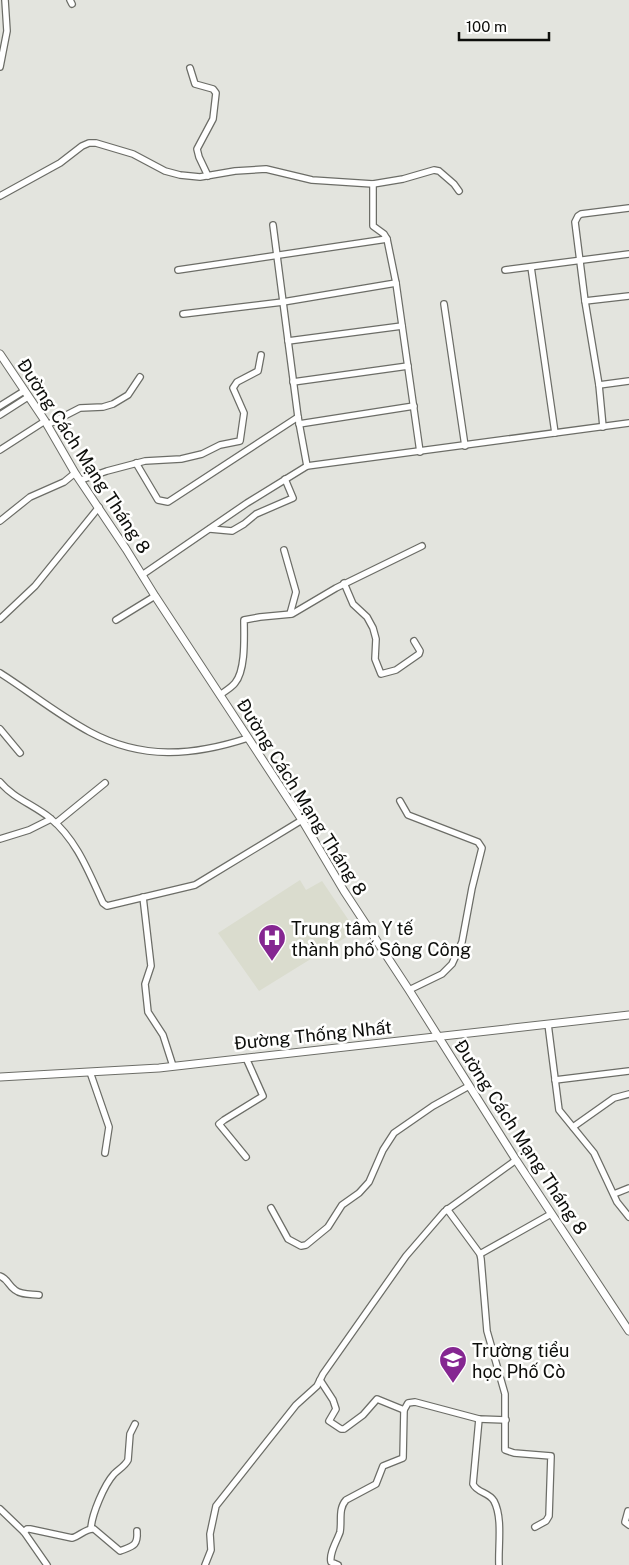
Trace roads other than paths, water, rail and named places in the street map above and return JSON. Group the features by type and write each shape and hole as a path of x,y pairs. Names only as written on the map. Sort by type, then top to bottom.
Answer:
{"street":[{"path":"0,67 7,31 5,0"},
{"path":"190,68 195,84 213,89 216,93 213,119 197,149 199,158 208,176"},
{"path":"0,196 60,163 82,146 89,143 96,143 133,154 172,174 208,176 235,171 266,169 312,180 373,184 403,179 434,170 454,184 459,191"},
{"path":"373,184 373,226 384,234 387,239 396,283 420,452"},
{"path":"603,427 599,385 585,301 575,222 578,216 629,208"},
{"path":"273,225 293,382 307,466"},
{"path":"178,270 387,239"},
{"path":"505,270 629,254"},
{"path":"531,267 555,433"},
{"path":"183,314 283,302 396,283"},
{"path":"585,301 629,296"},
{"path":"444,304 465,446"},
{"path":"288,341 402,326"},
{"name":"Đường Cách Mạng Tháng 8","path":"0,354 46,423 75,473 302,820 344,891 439,1036 516,1160 629,1331"},
{"path":"80,480 136,463 152,460 181,459 202,454 220,445 240,440 244,413 233,388 237,382 258,371 261,355"},
{"path":"293,382 408,366"},
{"path":"0,450 46,423 80,408 103,407 113,404 128,395 140,377"},
{"path":"599,385 629,381"},
{"path":"0,406 26,394"},
{"path":"0,415 26,394"},
{"path":"299,424 414,406"},
{"path":"136,463 158,500 168,502 298,416"},
{"path":"142,575 230,514 307,466 629,424"},
{"path":"0,521 30,497 64,482 75,473"},
{"path":"210,529 232,531 256,514 293,498 286,479"},
{"path":"0,619 35,586 98,507"},
{"path":"220,695 234,684 240,673 244,640 244,620 290,614 344,584 422,546"},
{"path":"284,550 296,592 290,614"},
{"path":"344,584 353,604 367,617 373,628 376,639 375,659 381,674 396,670 419,654 420,651 414,641"},
{"path":"116,620 155,596"},
{"path":"0,673 90,732 106,740 138,750 165,753 201,751 248,738"},
{"path":"0,729 20,752"},
{"path":"0,782 10,792 40,810 56,823 76,847 104,905 110,907 195,885 302,820"},
{"path":"56,823 105,783"},
{"path":"400,801 408,815 478,842 482,848 462,942 452,964 442,974 409,990"},
{"path":"0,839 29,830 51,819"},
{"path":"143,897 151,966 145,984 148,1012 163,1035 173,1066"},
{"name":"Đường Thống Nhất","path":"0,1077 173,1066 629,1015"},
{"path":"548,1024 559,1110 594,1152 620,1207 629,1217"},
{"path":"246,1058 263,1096 220,1122 219,1125 246,1157"},
{"path":"555,1080 629,1071"},
{"path":"90,1072 109,1127 105,1153"},
{"path":"271,1208 288,1239 301,1246 306,1246 328,1227 342,1205 359,1193 369,1182 383,1150 394,1133 433,1106 469,1086"},
{"path":"572,1127 614,1098 629,1094"},
{"path":"205,1565 210,1550 210,1534 216,1506 296,1406 317,1386 406,1256 447,1209 516,1160"},
{"path":"614,1194 629,1188"},
{"path":"447,1209 480,1254 487,1331 503,1386 506,1420 505,1447 508,1452 551,1456 549,1516 546,1521 535,1527"},
{"path":"480,1254 551,1214"},
{"path":"0,1276 6,1279 13,1289 22,1294 39,1295"},
{"path":"320,1380 335,1404 336,1409 329,1421 341,1428 344,1429 363,1415 377,1399 404,1410"},
{"path":"338,1565 332,1562 330,1557 339,1533 342,1504 376,1484 383,1466 403,1458 404,1410 408,1403 415,1402 479,1419 506,1420"},
{"path":"479,1419 473,1484 476,1489 490,1496 495,1504 500,1536 499,1565"},
{"path":"91,1528 91,1522 104,1491 114,1474 128,1460 130,1434 135,1424"},
{"path":"628,1508 625,1522 629,1525"},
{"path":"0,1509 24,1532 47,1565"},
{"path":"24,1532 26,1529 30,1529 72,1538 91,1528 98,1530 120,1551 137,1542 137,1531"}],"place":[{"name":"Trung tâm Y tế thành phố Sông Công","path":"272,962"},
{"name":"Trường tiểu học Phố Cò","path":"453,1384"}]}
